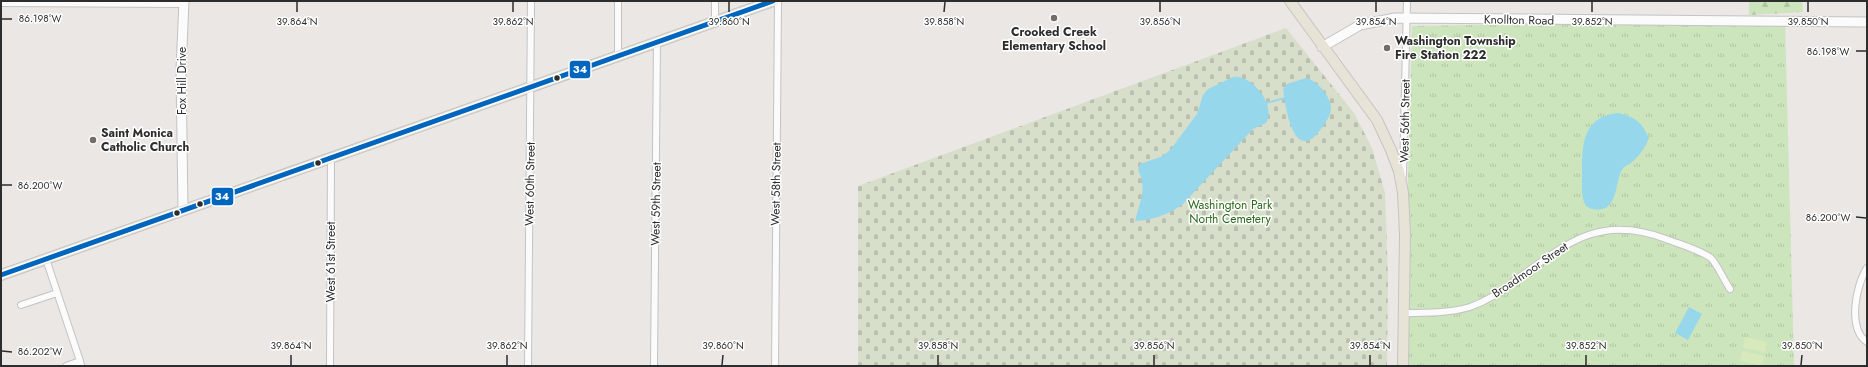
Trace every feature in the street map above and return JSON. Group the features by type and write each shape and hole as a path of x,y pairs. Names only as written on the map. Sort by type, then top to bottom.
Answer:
{"main road":[{"path":"1,275 773,1"},
{"path":"1290,1 1322,47 1362,97 1376,120 1391,150 1398,171 1403,193 1403,366"}],"street":[{"name":"West 60th Street","path":"528,366 532,1"},
{"path":"618,1 618,57"},
{"path":"714,22 715,1"},
{"name":"West 58th Street","path":"775,366 778,1"},
{"name":"West 56th Street","path":"1403,193 1407,1"},
{"path":"1,3 184,3"},
{"name":"Fox Hill Drive","path":"184,3 181,70 184,210"},
{"name":"Knollton Road","path":"1322,47 1360,25 1385,20 1406,19 1867,22"},
{"name":"West 59th Street","path":"654,366 657,43"},
{"name":"West 61st Street","path":"330,366 331,158"},
{"name":"Broadmoor Street","path":"1404,313 1431,313 1471,307 1502,291 1563,245 1587,234 1615,229 1630,229 1657,235 1711,259 1730,289"},
{"path":"46,259 81,364 66,366"},
{"path":"1867,268 1858,286 1856,320 1859,334 1867,342"},
{"path":"22,305 57,293"}],"green space":[{"path":"1749,1 1802,1 1803,12 1749,15"},
{"path":"1785,20 1794,366 1403,366 1412,26"},
{"name":"Washington Park North Cemetery","path":"1286,28 1354,113 1372,148 1385,193 1388,278 1387,366 858,366 858,186"},
{"path":"1745,337 1767,342 1765,352 1743,348"},
{"path":"1742,351 1764,356 1762,366 1740,361"}],"water":[{"path":"1233,77 1240,77 1248,81 1261,92 1268,108 1269,116 1266,123 1253,129 1183,204 1160,216 1135,221 1142,196 1142,183 1138,170 1140,164 1163,156 1171,149 1197,114 1203,95 1208,89"},
{"path":"1306,78 1315,82 1323,90 1331,105 1331,110 1327,120 1317,134 1308,140 1301,140 1291,127 1283,89 1287,84"},
{"path":"1619,113 1638,121 1649,138 1639,155 1623,168 1611,203 1607,207 1595,210 1589,208 1585,204 1582,191 1582,155 1586,135 1597,120 1606,115"},
{"path":"1689,307 1702,314 1688,340 1675,333"}],"waterway":[{"path":"1266,103 1285,98"}],"transit line":[{"name":"34","path":"1,275 773,1"}],"place":[{"name":"Crooked Creek Elementary School","path":"1054,18"},
{"name":"Washington Township Fire Station 222","path":"1387,48"},
{"name":"Saint Monica Catholic Church","path":"93,140"}]}
